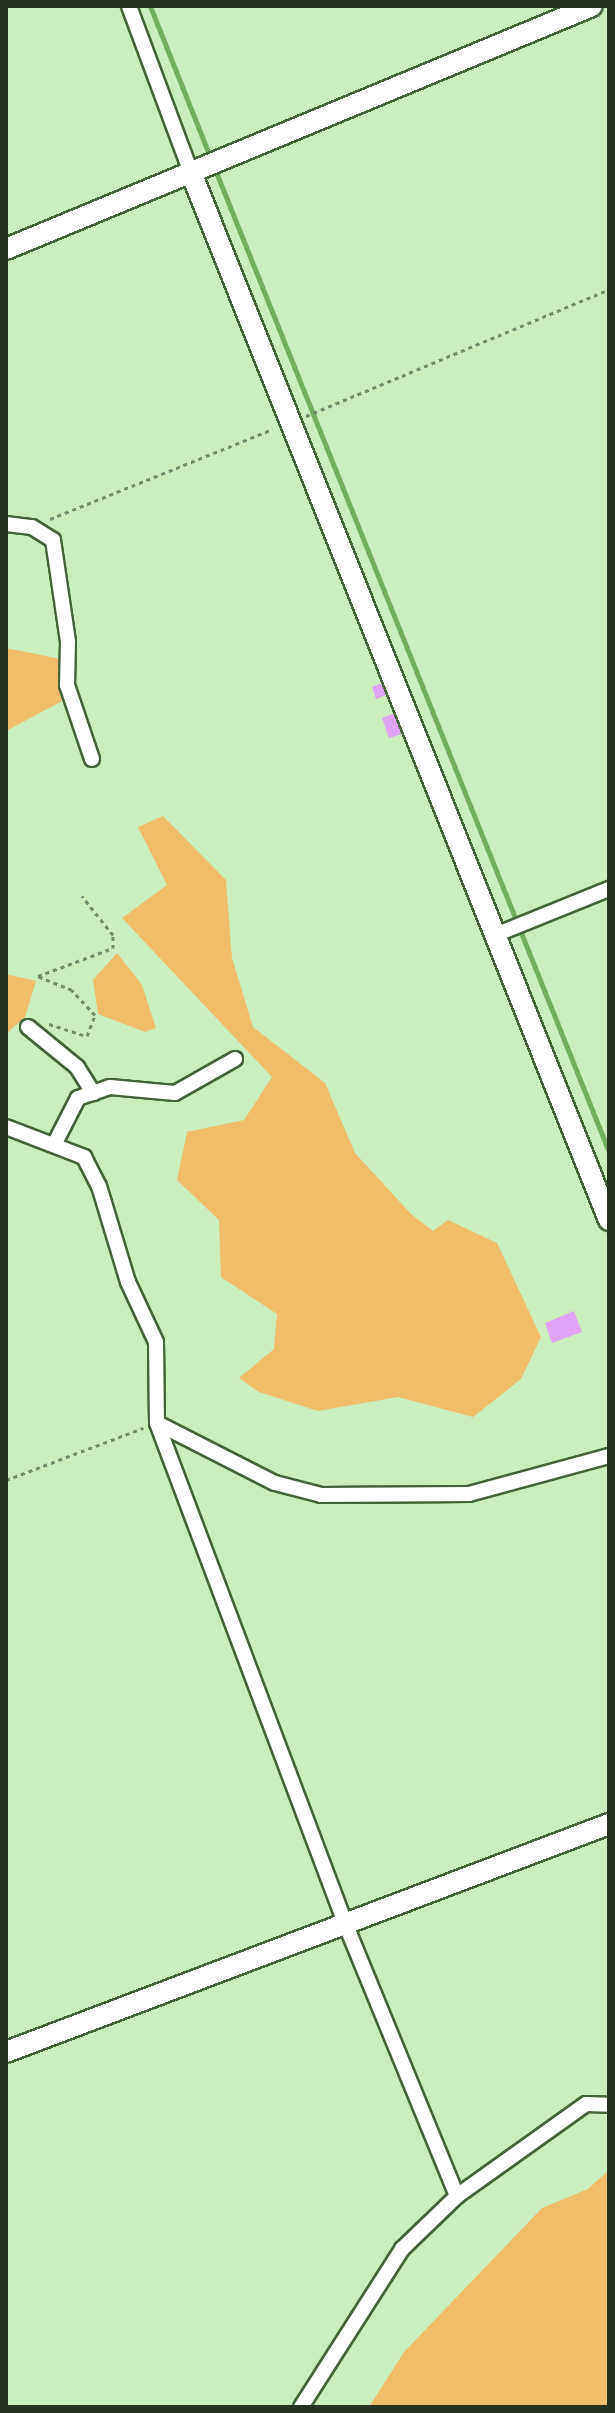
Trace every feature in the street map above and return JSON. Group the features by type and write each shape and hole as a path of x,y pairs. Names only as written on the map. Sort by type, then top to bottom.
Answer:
{"street":[{"path":"129,6 192,175 609,1220"},
{"path":"6,249 192,175 592,6"},
{"path":"6,524 32,527 53,540 68,642 67,685 92,759"},
{"path":"495,935 609,889"},
{"path":"28,1027 77,1067 93,1093"},
{"path":"56,1141 78,1098 110,1087 175,1093 235,1059"},
{"path":"6,1127 56,1141 84,1157 99,1186 128,1282 156,1342 157,1423 345,1923 457,2196"},
{"path":"157,1423 275,1483 350,1497 469,1494 609,1456"},
{"path":"6,2052 609,1824"},
{"path":"301,2407 402,2249 457,2196 586,2104 609,2105"}],"path":[{"path":"32,527 332,406 609,289"},
{"path":"28,1027 30,1021 87,1036 95,1015 72,990 38,976 113,948 113,935 82,896"},
{"path":"6,1480 157,1423"}],"shaded area":[{"path":"6,648 61,659 65,678 64,700 6,731"},
{"path":"163,816 226,880 232,958 253,1027 325,1083 355,1153 411,1214 433,1231 448,1220 497,1243 541,1337 521,1379 473,1417 398,1397 318,1411 259,1392 239,1378 274,1349 277,1314 221,1277 219,1220 177,1180 187,1132 244,1120 272,1077 122,918 167,885 138,827"},
{"path":"117,953 142,985 156,1028 145,1032 98,1014 93,980"},
{"path":"6,974 36,981 25,1017 6,1034"},
{"path":"609,2170 609,2407 369,2407 404,2352 542,2208 588,2189"}],"building":[{"path":"382,683 386,695 376,699 372,687"},
{"path":"395,713 402,734 389,738 382,718"},
{"path":"574,1311 582,1332 552,1343 545,1323"}],"waterway":[{"path":"150,6 210,157"},
{"path":"214,167 609,1152"}]}
